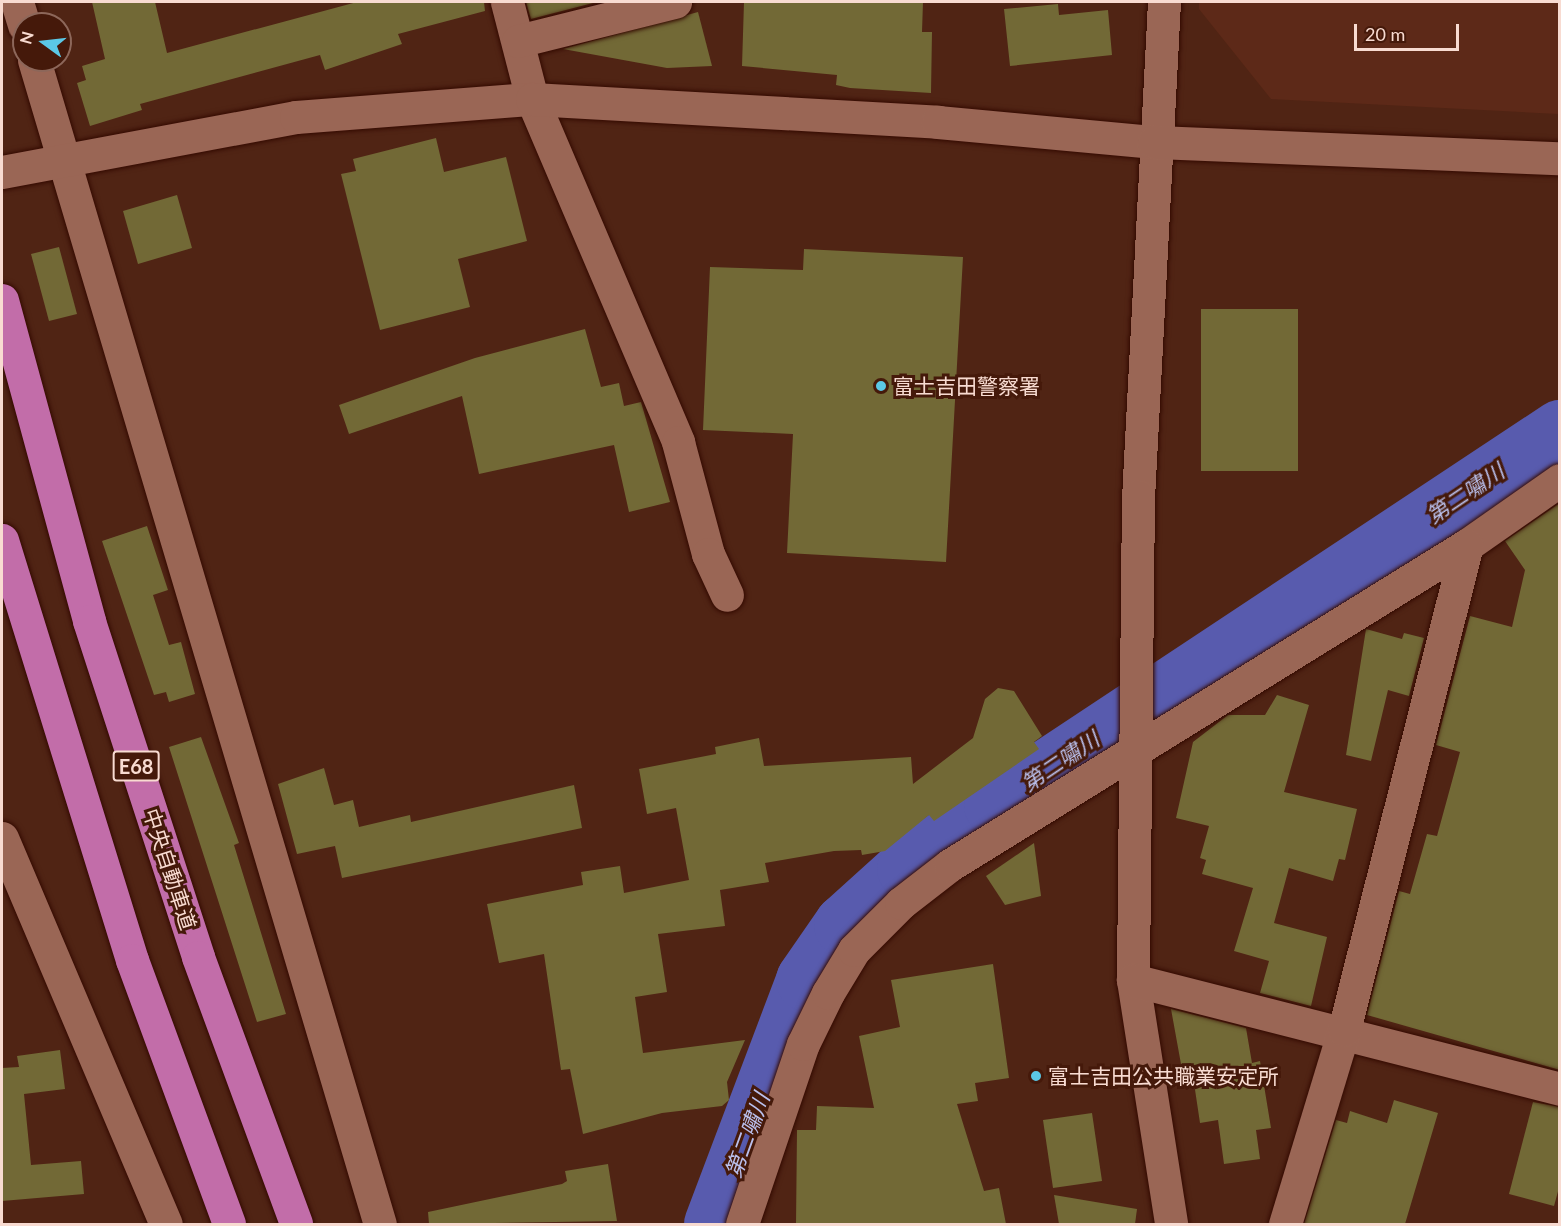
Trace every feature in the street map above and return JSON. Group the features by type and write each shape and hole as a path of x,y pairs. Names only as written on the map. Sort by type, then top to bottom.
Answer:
{"highway":[{"name":"中央自動車道","path":"2,300 89,621 198,957 296,1224"},
{"path":"2,540 132,960 229,1224"}],"street":[{"path":"507,2 532,99 678,442 708,554 727,595"},
{"path":"518,41 675,2"},
{"path":"1164,2 1154,142 1136,669 1133,980 1171,1224"},
{"path":"38,72 380,1224"},
{"path":"2,172 64,157 296,117 532,99 938,122 1154,142 1560,158"},
{"path":"742,1224 803,1044 854,951 950,865 1136,734 1467,544 1560,480"},
{"path":"1285,1224 1344,1030 1467,544"},
{"path":"2,837 166,1224"},
{"path":"1133,980 1344,1030 1560,1089"}],"shaded area":[{"path":"1199,2 1559,2 1559,114 1271,99 1199,9"}],"building":[{"path":"92,2 155,2 167,53 357,2 484,2 485,11 398,34 402,44 325,70 320,55 140,104 142,110 90,126 77,83 86,80 82,66 105,59"},
{"path":"526,2 593,2 593,3 531,19"},
{"path":"744,2 923,2 922,32 932,32 931,93 850,88 836,85 837,75 742,66"},
{"path":"1058,4 1059,15 1108,10 1112,55 1010,66 1004,9"},
{"path":"698,12 712,66 667,68 563,49"},
{"path":"436,138 444,172 506,157 527,241 458,259 470,307 380,330 341,174 356,171 353,159"},
{"path":"177,195 192,248 138,264 123,211"},
{"path":"59,247 77,314 49,321 31,254"},
{"path":"804,249 963,257 946,562 787,553 793,434 703,430 710,267 803,270"},
{"path":"1201,309 1298,309 1298,471 1201,471"},
{"path":"585,329 601,387 619,383 624,406 641,402 670,502 629,512 614,445 479,474 462,396 349,434 339,405 475,358"},
{"path":"1560,503 1560,1070 1367,1015 1399,891 1410,894 1427,834 1437,836 1460,752 1436,745 1470,616 1512,627 1525,570 1505,541"},
{"path":"147,526 168,590 153,595 169,645 181,642 195,694 169,702 166,692 154,695 102,541"},
{"path":"1366,629 1402,639 1404,633 1424,638 1409,696 1388,690 1371,761 1346,755"},
{"path":"998,688 1014,691 1042,736 1034,742 1039,749 934,821 929,815 885,851 862,855 861,850 834,851 765,863 769,882 720,890 725,926 658,934 667,992 635,997 643,1053 745,1040 727,1082 729,1100 722,1106 662,1113 583,1134 570,1069 561,1070 544,954 499,963 487,904 583,885 581,872 620,866 624,893 689,880 676,808 647,814 639,769 716,754 715,747 759,738 764,766 911,757 913,784 973,738 985,699"},
{"path":"1277,695 1309,705 1284,792 1357,809 1345,860 1339,859 1333,881 1289,868 1274,923 1327,937 1311,1006 1260,993 1269,961 1234,951 1253,888 1202,874 1206,860 1200,858 1209,826 1176,818 1193,742 1228,715 1265,715"},
{"path":"201,737 239,843 234,845 286,1014 257,1022 169,747"},
{"path":"324,768 334,805 353,800 359,827 410,815 411,822 574,785 582,828 342,878 335,846 297,854 278,784"},
{"path":"1034,843 1041,896 1005,905 986,876"},
{"path":"993,964 1009,1078 975,1083 978,1101 957,1104 984,1191 999,1188 1006,1224 796,1224 797,1130 816,1130 817,1106 874,1108 859,1036 900,1027 891,980"},
{"path":"1171,1009 1246,1028 1252,1063 1260,1061 1271,1128 1256,1130 1260,1159 1224,1164 1218,1120 1200,1123 1191,1063 1181,1064"},
{"path":"60,1050 65,1089 24,1094 31,1165 81,1161 84,1194 2,1201 2,1068 19,1067 17,1056"},
{"path":"1394,1100 1438,1113 1405,1224 1304,1224 1336,1120 1347,1123 1350,1111 1387,1123"},
{"path":"1533,1102 1560,1107 1560,1184 1554,1206 1509,1194"},
{"path":"1092,1113 1102,1181 1053,1188 1043,1120"},
{"path":"608,1164 617,1221 429,1224 428,1212 562,1184 567,1181 565,1171"},
{"path":"1054,1195 1137,1209 1135,1224 1059,1224"}],"waterway":[{"name":"第二嘯川","path":"715,1224 807,980 845,925 908,868 995,805 1560,431"}],"place":[{"name":"富士吉田警察署","path":"881,386"},
{"name":"富士吉田公共職業安定所","path":"1036,1076"}]}
